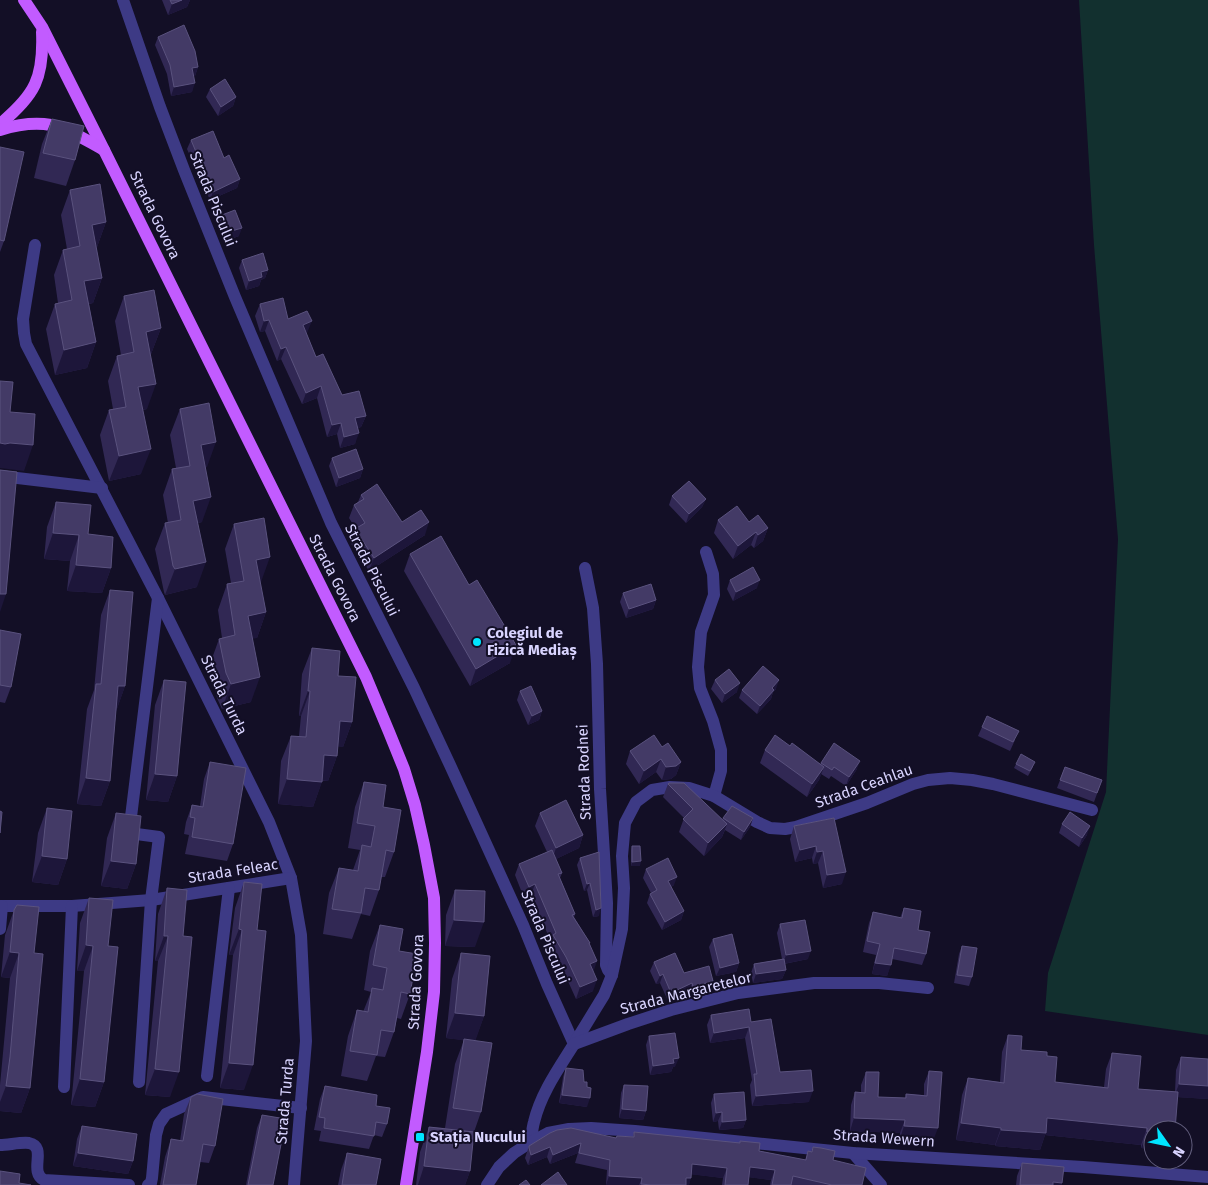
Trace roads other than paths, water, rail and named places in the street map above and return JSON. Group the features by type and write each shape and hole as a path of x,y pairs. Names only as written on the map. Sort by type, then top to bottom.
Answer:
{"main road":[{"name":"Strada Govora","path":"24,0 42,27 366,677 404,769 415,806 434,898 435,943 434,992 428,1052 406,1185"},
{"path":"0,124 19,108 30,94 38,78 43,46 42,27"},
{"path":"0,130 34,123 51,125 66,130 104,150"}],"street":[{"name":"Strada Piscului","path":"123,0 187,179 331,523 450,764 523,925 574,1044"},
{"name":"Strada Turda","path":"35,244 23,319 26,344 158,598 269,822 291,878 301,935 306,1041 294,1185"},
{"path":"0,476 102,488"},
{"path":"706,552 713,574 714,595 701,632 698,667 700,688 721,750 721,771 714,796"},
{"name":"Strada Rodnei","path":"585,568 593,608 596,655 600,789 607,903 606,965 612,974"},
{"path":"139,1082 150,900 160,837 129,833 158,598"},
{"name":"Strada Ceahlau","path":"574,1044 604,995 612,974 622,929 624,888 622,856 625,823 636,802 652,790 670,787 689,788 714,796 770,828 785,829 796,828 914,784 928,780 950,778 993,784 1092,810"},
{"name":"Strada Feleac","path":"1,906 72,906 150,900 291,878"},
{"path":"207,1076 229,888"},
{"path":"0,928 1,906"},
{"path":"64,1087 72,906"},
{"name":"Strada Margaretelor","path":"574,1044 662,1013 738,993 814,983 879,983 928,988"},
{"path":"531,1142 534,1122 542,1099 551,1080 574,1044"},
{"path":"148,1185 151,1183 152,1178 158,1124 166,1114 203,1097 301,1108"},
{"name":"Strada Wewern","path":"487,1185 499,1167 514,1153 531,1142 548,1133 569,1129 591,1128 853,1153 1083,1167 1208,1177"},
{"path":"0,1145 29,1143 34,1146 38,1151 36,1173 39,1178 44,1180 129,1185"},
{"path":"853,1153 881,1185"}],"place":[{"name":"Colegiul de Fizică Mediaș","path":"477,642"},
{"name":"Stația Nucului","path":"420,1137"}]}
